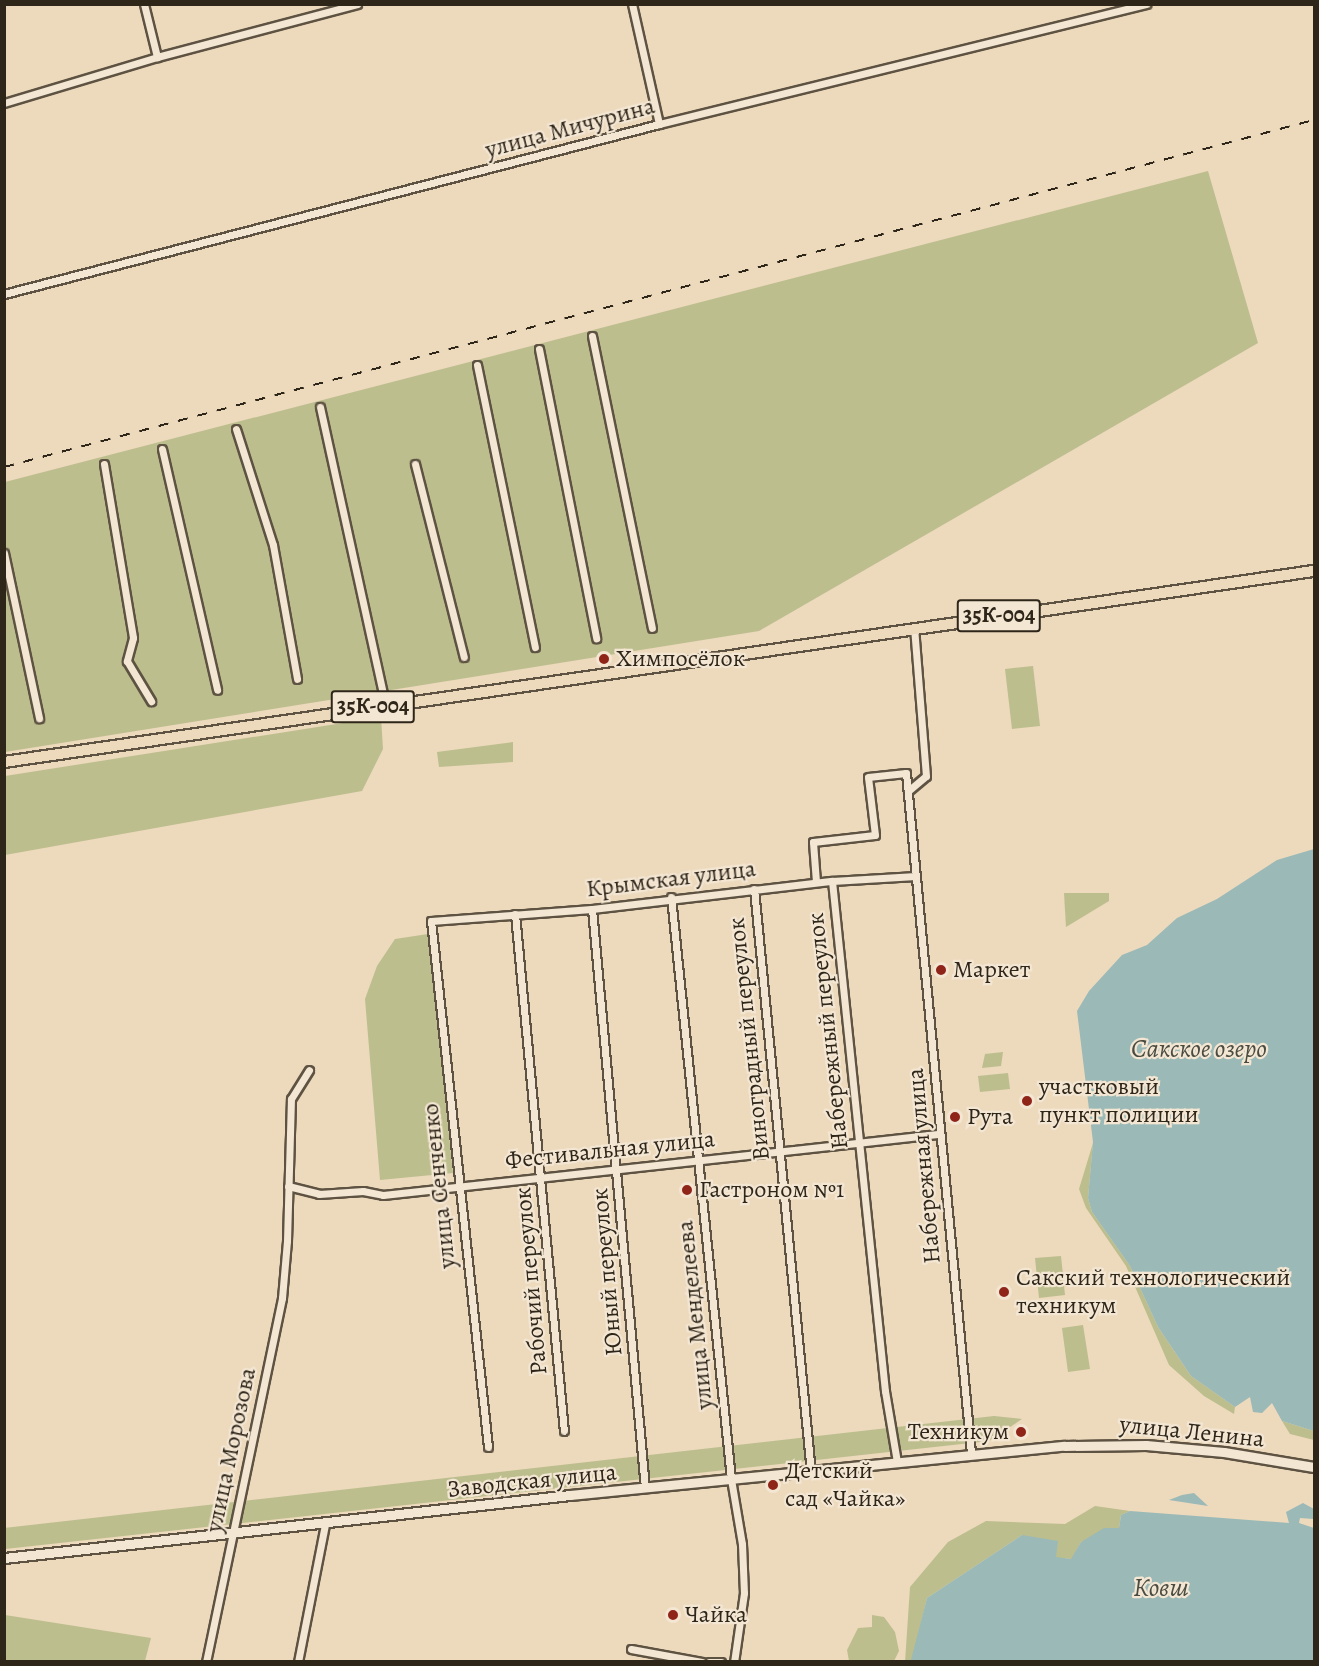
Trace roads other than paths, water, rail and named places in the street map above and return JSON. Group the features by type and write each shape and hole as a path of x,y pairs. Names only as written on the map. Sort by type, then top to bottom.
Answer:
{"main road":[{"name":"35К-004","path":"4,762 1314,571"}],"street":[{"path":"144,4 157,57"},
{"path":"4,103 157,57 357,4"},
{"path":"632,4 659,124"},
{"name":"улица Мичурина","path":"4,294 1114,8 1146,4"},
{"path":"592,336 652,628"},
{"path":"539,350 596,638"},
{"path":"477,365 535,647"},
{"path":"320,407 386,706"},
{"path":"236,429 273,545 297,679"},
{"path":"162,449 217,690"},
{"path":"104,464 133,638 127,661 151,700"},
{"path":"415,464 465,657"},
{"path":"4,554 39,718"},
{"path":"908,791 926,776 914,628"},
{"path":"816,882 813,842 875,835 868,777 906,773 908,791"},
{"name":"Набережная улица","path":"908,791 938,1134 971,1453"},
{"name":"Крымская улица","path":"430,921 592,909 671,897 816,882 916,876"},
{"name":"Набережный переулок","path":"832,881 885,1391 897,1462"},
{"name":"Виноградный переулок","path":"754,889 811,1472"},
{"name":"улица Менделеева","path":"671,897 731,1479 742,1544 744,1586 734,1662"},
{"name":"Юный переулок","path":"592,909 618,1168 645,1488"},
{"name":"Рабочий переулок","path":"515,914 564,1431"},
{"name":"улица Сенченко","path":"430,921 488,1447"},
{"name":"улица Морозова","path":"206,1662 282,1298 287,1246 291,1099 309,1070"},
{"name":"Фестивальная улица","path":"288,1186 319,1194 363,1191 383,1195 938,1134"},
{"name":"Заводская улица","path":"4,1558 971,1453 1065,1446"},
{"name":"улица Ленина","path":"1065,1446 1168,1447 1314,1467"},
{"path":"298,1662 325,1524"},
{"path":"631,1650 702,1662"},
{"path":"709,1662 721,1662"}],"water":[{"name":"Сакское озеро","path":"1314,849 1314,1431 1282,1421 1272,1403 1262,1413 1253,1412 1250,1397 1235,1407 1191,1376 1158,1327 1130,1266 1092,1212 1088,1198 1093,1142 1077,1011 1089,991 1122,955 1147,945 1177,918 1217,899 1277,860"},
{"path":"1194,1493 1208,1506 1169,1500 1182,1495"},
{"name":"Ковш","path":"1303,1503 1314,1509 1314,1519 1300,1518 1299,1523 1314,1528 1314,1661 911,1660 927,1598 1022,1535 1058,1541 1056,1557 1071,1559 1081,1542 1104,1528 1119,1528 1121,1515 1130,1511 1289,1523 1286,1512"}],"railway":[{"path":"4,467 1314,120"}],"place":[{"name":"Химпосёлок","path":"604,659"},
{"name":"Маркет","path":"941,970"},
{"name":"участковый пункт полиции","path":"1027,1101"},
{"name":"Рута","path":"955,1117"},
{"name":"Гастроном №1","path":"687,1190"},
{"name":"Сакский технологический техникум","path":"1004,1292"},
{"name":"Техникум","path":"1021,1432"},
{"name":"Детский сад «Чайка»","path":"773,1485"},
{"name":"Чайка","path":"673,1615"}]}
